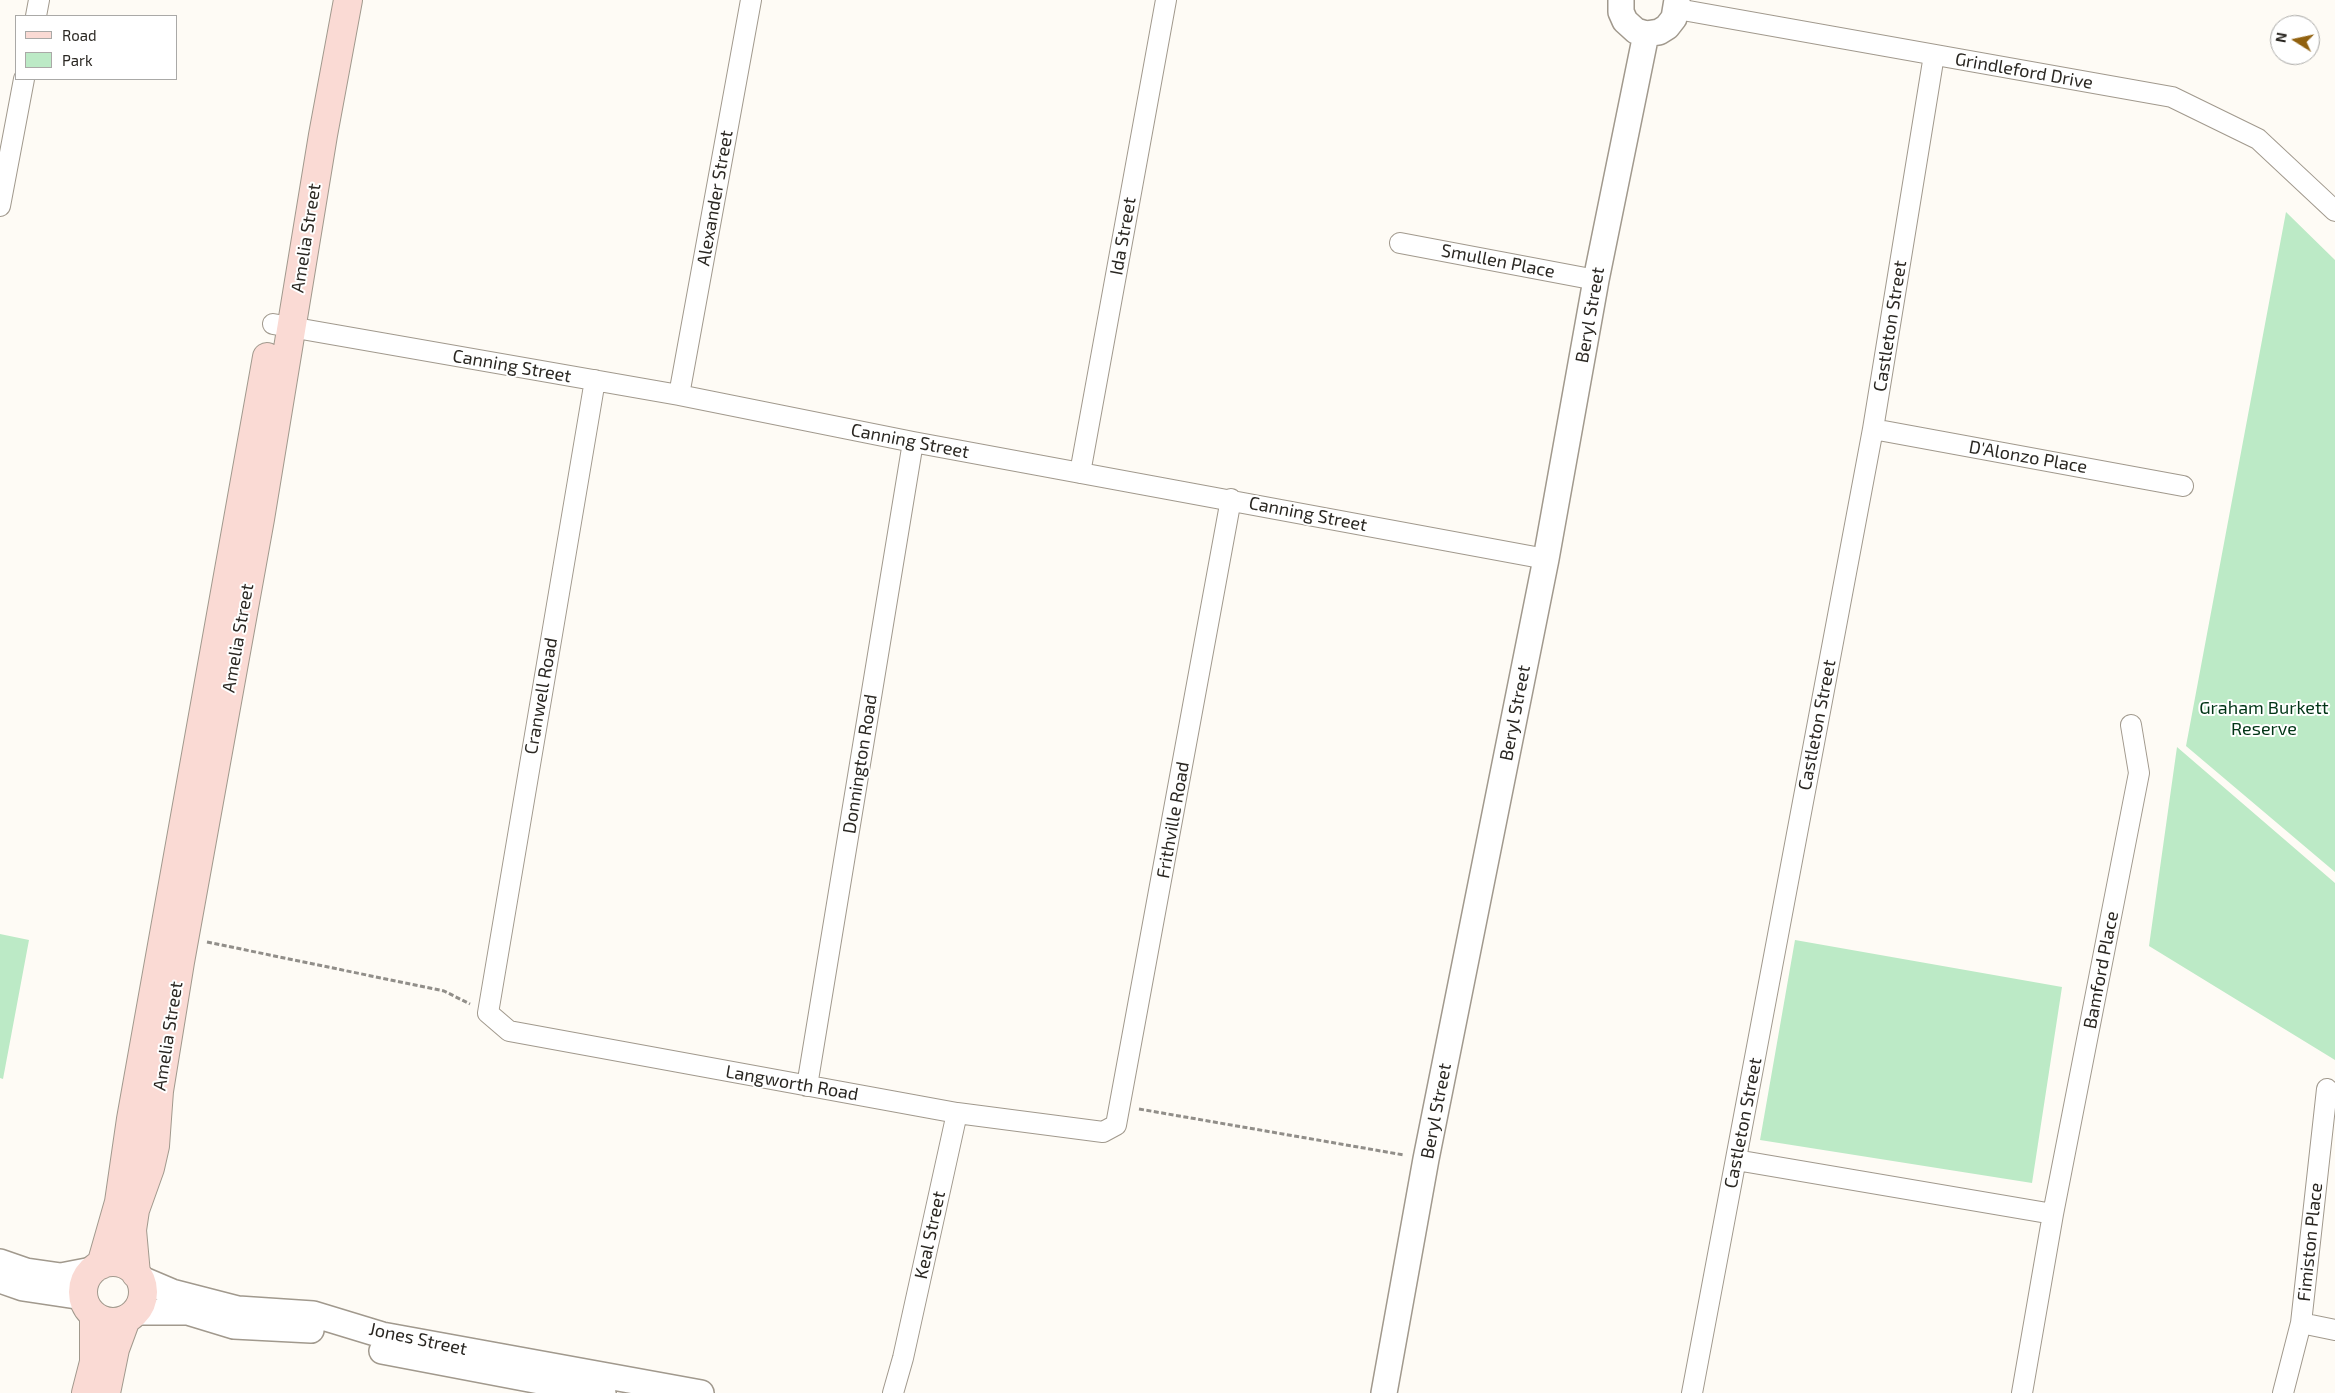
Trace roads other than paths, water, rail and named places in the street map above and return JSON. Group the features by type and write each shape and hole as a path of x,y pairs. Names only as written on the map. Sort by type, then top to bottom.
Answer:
{"main road":[{"name":"Amelia Street","path":"97,1268 120,1202 131,1119 282,325 340,1"},
{"name":"Amelia Street","path":"138,1276 132,1230 135,1210 150,1168 155,1146 162,1068 260,519 282,325"},
{"path":"86,1393 94,1362 89,1306 84,1282 97,1268 118,1263 128,1266 138,1276 142,1295 115,1349 106,1393"},
{"path":"89,1306 110,1322 131,1315"}],"street":[{"path":"36,15 39,0"},
{"name":"Alexander Street","path":"679,395 751,0"},
{"name":"Ida Street","path":"1080,473 1166,0"},
{"path":"1621,0 1621,12 1625,21 1636,31 1646,34 1659,32 1667,27 1674,18 1677,4"},
{"name":"Grindleford Drive","path":"1677,4 1934,55 2172,97 2258,139 2335,211"},
{"name":"Beryl Street","path":"1384,1393 1426,1159 1546,559 1596,280 1646,34"},
{"name":"Castleton Street","path":"1692,1393 1873,429 1934,55"},
{"path":"0,206 24,80"},
{"name":"Smullen Place","path":"1400,243 1596,280"},
{"name":"Canning Street","path":"282,325 679,395 913,442 1231,499 1546,559"},
{"name":"Cranwell Road","path":"488,1013 595,380"},
{"name":"D'Alonzo Place","path":"1873,429 2183,486"},
{"name":"Donnington Road","path":"807,1086 913,442"},
{"name":"Frithville Road","path":"1104,1132 1116,1125 1121,1106 1231,499"},
{"name":"Bamford Place","path":"2022,1393 2053,1214 2140,773 2131,725"},
{"name":"Langworth Road","path":"488,1013 509,1031 957,1113 1104,1132"},
{"name":"Fimiston Place","path":"2283,1393 2301,1323 2327,1089"},
{"name":"Keal Street","path":"893,1393 903,1358 957,1113"},
{"path":"1736,1160 2053,1214"},
{"path":"0,1262 26,1271 61,1276 97,1268"},
{"name":"Jones Street","path":"138,1276 172,1292 238,1308 312,1314 382,1335 702,1393"},
{"path":"0,1280 22,1288 89,1306"},
{"name":"Jones Street","path":"131,1315 188,1312 234,1326 256,1329 295,1328 314,1330 374,1350 603,1393"},
{"path":"2301,1323 2335,1330"},
{"name":"Keal Street","path":"903,1358 906,1393"}],"park label":[{"name":"Graham Burkett Reserve","path":"2264,718"}]}
